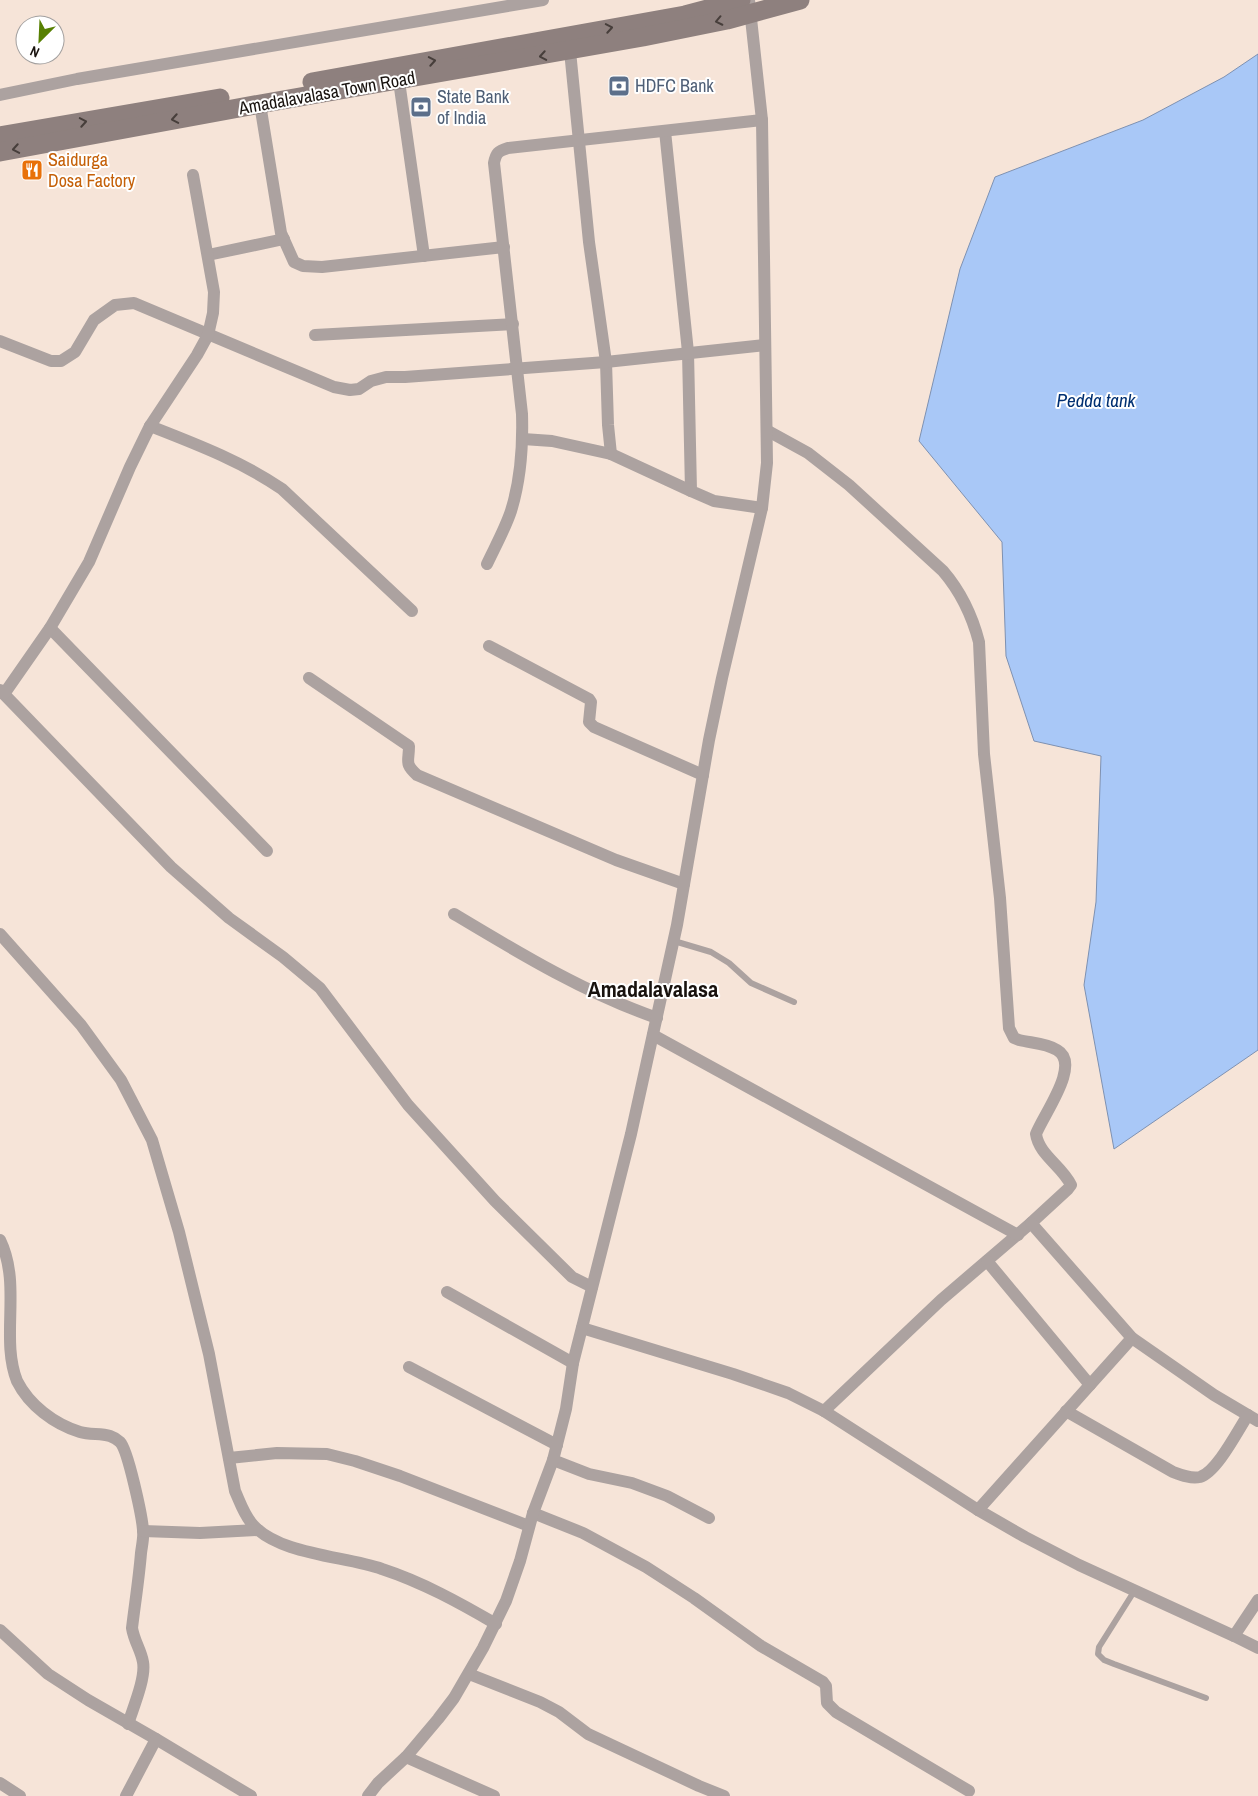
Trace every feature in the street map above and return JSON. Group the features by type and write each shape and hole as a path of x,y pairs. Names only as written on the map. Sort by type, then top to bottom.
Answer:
{"main road":[{"name":"Amadalavalasa Town Road","path":"0,136 685,15 740,3 800,0"},
{"name":"Amadalavalasa Town Road","path":"0,152 260,104 643,38 740,3"}],"street":[{"path":"0,95 77,79 543,0"},
{"path":"368,1796 378,1783 406,1757 454,1698 496,1624 512,1585 533,1513 554,1460 566,1409 573,1363 674,941 722,678 762,508 767,463 762,120 740,3"},
{"path":"570,51 589,242 606,362 611,454"},
{"path":"399,81 424,256"},
{"path":"260,104 281,233 294,262 303,266 322,267 504,247"},
{"path":"487,564 510,511 518,484 523,450 518,369 494,163 496,154 500,150 508,148 762,120"},
{"path":"665,131 688,352 691,491"},
{"path":"192,175 214,292 208,335 150,426 89,562 50,628 2,692 171,867 229,918 283,956 320,988 408,1105 481,1186 572,1277 592,1287"},
{"path":"208,255 284,239"},
{"path":"0,341 51,361 61,361 75,352 94,320 115,305 134,303 334,387 350,390 359,389 386,377 606,362 765,345"},
{"path":"315,335 513,324"},
{"path":"150,426 222,454 261,474 282,488 412,611"},
{"path":"768,431 808,453 850,485 918,546 956,586 975,627 978,642 984,754 1000,898 1009,1028 1014,1038 1052,1047 1064,1055 1066,1061 1060,1086 1036,1134 1041,1148 1068,1178 1071,1184 1068,1189 1032,1223 941,1300 824,1411"},
{"path":"523,439 552,441 611,454 714,501 762,508"},
{"path":"50,628 267,851"},
{"path":"489,646 589,698 591,702 588,718 594,727 703,775"},
{"path":"309,678 409,746 406,762 409,768 417,775 616,860 684,884"},
{"path":"454,914 506,946 582,986 657,1018"},
{"path":"0,934 81,1025 121,1080 152,1140 179,1232 209,1354 235,1491 252,1523 258,1530 278,1542 299,1550 381,1569 456,1600 496,1624"},
{"path":"653,1035 1018,1234"},
{"path":"1032,1223 1132,1338 1214,1395 1253,1418 1207,1474 1198,1478 1187,1477 1173,1472 1066,1412"},
{"path":"0,1240 9,1266 7,1347 10,1366 17,1382 30,1401 47,1416 64,1426 82,1433 111,1436 121,1443 127,1457 143,1531 141,1563 132,1628 134,1642 144,1663 143,1676 128,1724"},
{"path":"987,1260 1090,1385"},
{"path":"447,1292 573,1363"},
{"path":"582,1328 733,1374 788,1393 824,1411 978,1510 1025,1537 1079,1565 1258,1648"},
{"path":"978,1510 1132,1338"},
{"path":"409,1367 557,1445"},
{"path":"229,1458 277,1453 328,1454 400,1476 529,1526"},
{"path":"554,1460 589,1474 632,1483 667,1496 709,1518"},
{"path":"533,1513 583,1533 646,1567 694,1598 761,1646 823,1682 826,1686 828,1704 836,1712 969,1791"},
{"path":"143,1531 200,1533 258,1530"},
{"path":"1234,1636 1258,1600"},
{"path":"0,1630 48,1674 128,1724 251,1796"},
{"path":"469,1674 540,1702 559,1712 588,1734 724,1796"},
{"path":"141,1796 128,1792 156,1739"},
{"path":"406,1757 494,1796"},
{"path":"0,1783 20,1796"}],"lane":[{"path":"674,941 711,952 729,963 751,983 794,1002"},
{"path":"1134,1590 1099,1647 1098,1654 1104,1660 1206,1698"}],"water":[{"name":"Pedda tank","path":"1258,54 1258,1050 1114,1149 1084,985 1096,902 1101,756 1034,741 1006,656 1002,542 919,441 960,269 995,177 1143,120 1224,77"}],"place":[{"name":"HDFC Bank","path":"619,86"},
{"name":"State Bank of India","path":"421,107"},
{"name":"Saidurga Dosa Factory","path":"32,170"}],"district":[{"name":"Amadalavalasa","path":"653,989"}]}
